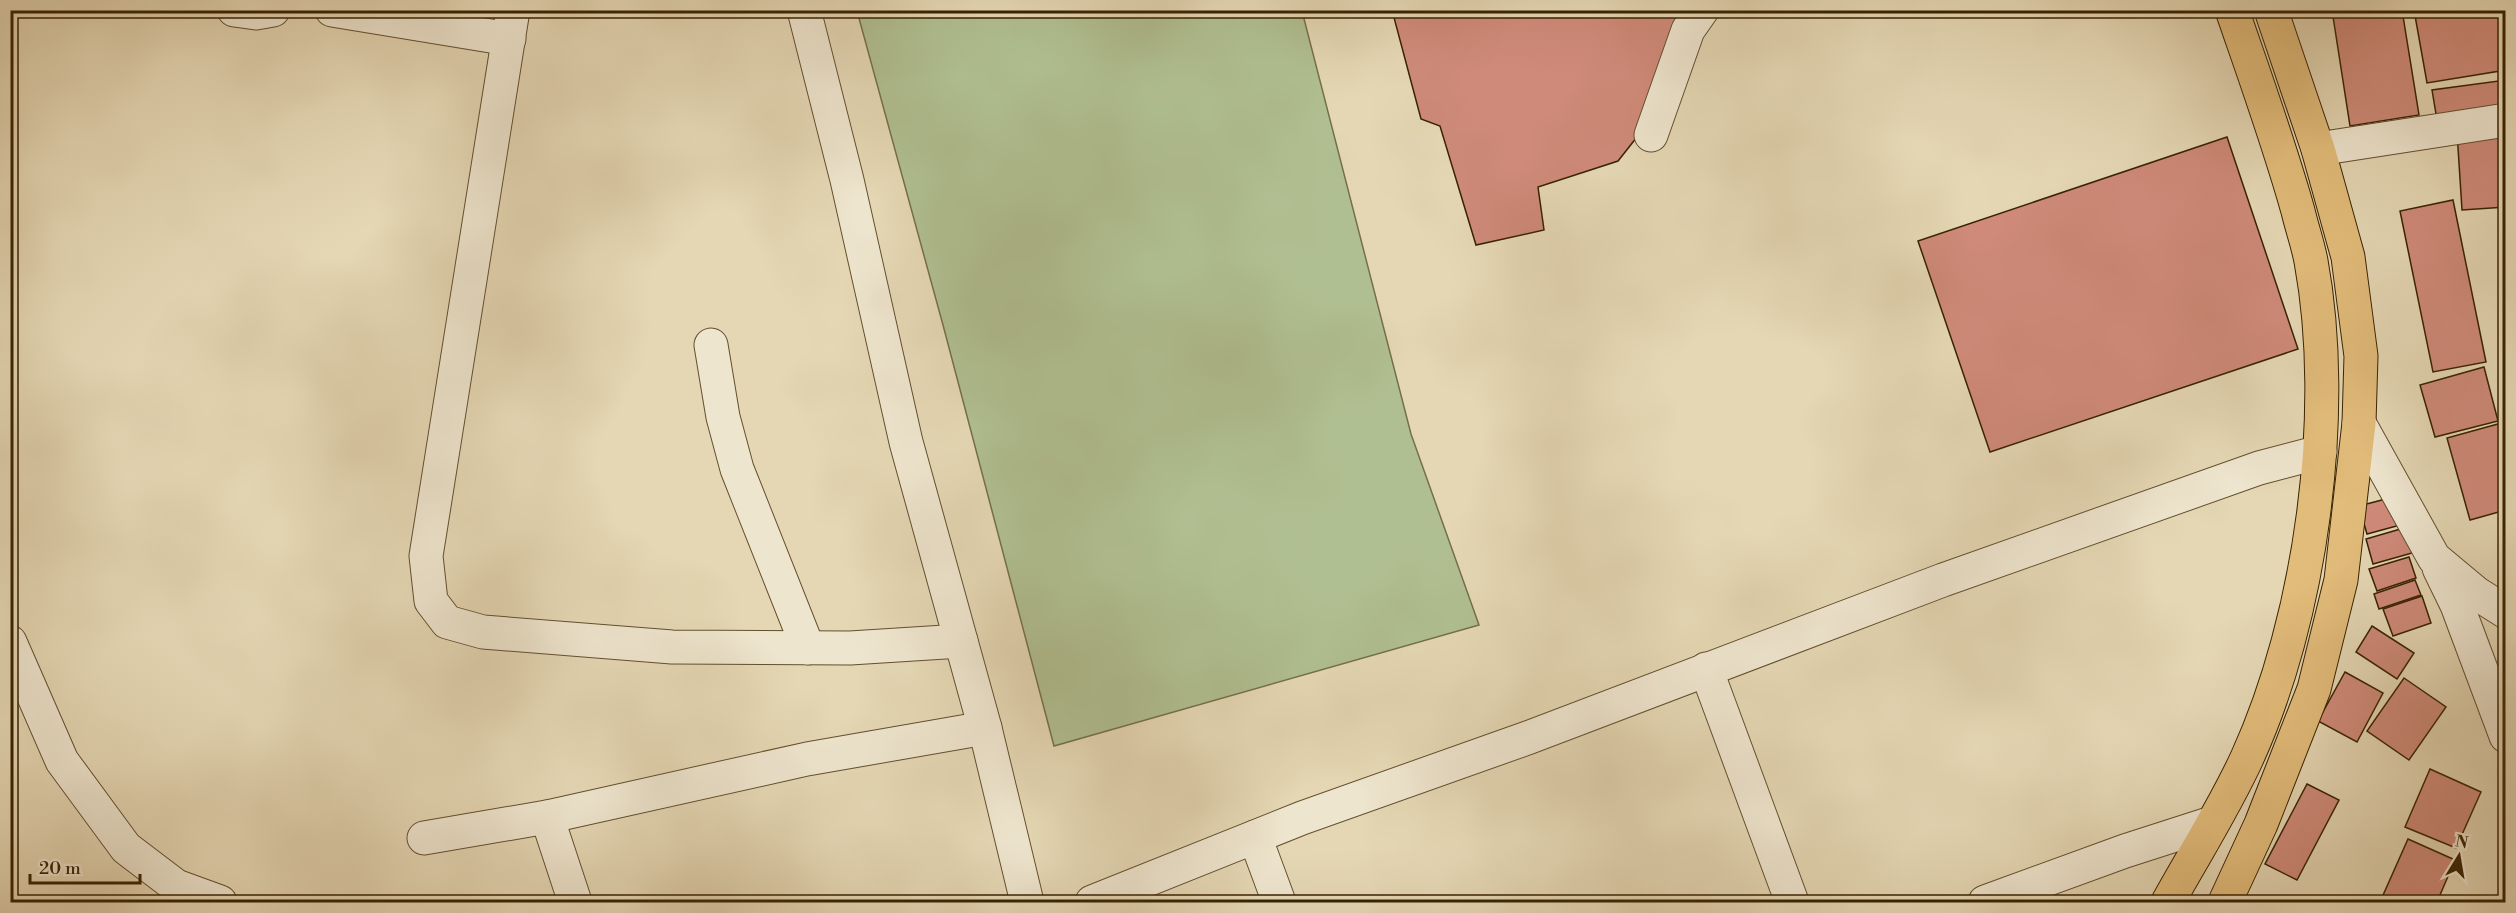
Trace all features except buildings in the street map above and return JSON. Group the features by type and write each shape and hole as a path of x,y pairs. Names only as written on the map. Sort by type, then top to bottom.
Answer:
{"highway":[{"path":"2168,903 2247,759 2279,675 2303,583 2320,453 2322,354 2311,261 2284,161 2232,10"},
{"path":"2224,903 2261,824 2314,689 2341,580 2359,423 2361,356 2348,257 2318,149 2271,10"}],"street":[{"path":"234,10 256,13 273,10"},
{"path":"332,10 511,25 426,556 431,602 447,622 483,632 672,647 850,648 961,641"},
{"path":"804,10 847,180 906,442 985,728 1027,903"},
{"path":"1651,135 1688,30 1701,10"},
{"path":"2318,149 2505,120"},
{"path":"711,345 723,417 737,469 808,648"},
{"path":"2359,423 2434,558 2457,605 2505,736"},
{"path":"1092,903 1255,837 1530,737 1943,580 2259,468 2320,453"},
{"path":"2434,558 2476,593 2505,612"},
{"path":"10,642 62,760 126,848 176,886 220,903"},
{"path":"1706,669 1792,903"},
{"path":"424,838 547,817 807,759 985,728"},
{"path":"547,817 575,903"},
{"path":"1985,903 2125,851 2212,823"},
{"path":"1255,837 1279,903"}],"green space":[{"path":"857,11 1302,11 1411,434 1479,625 1054,746"}]}
